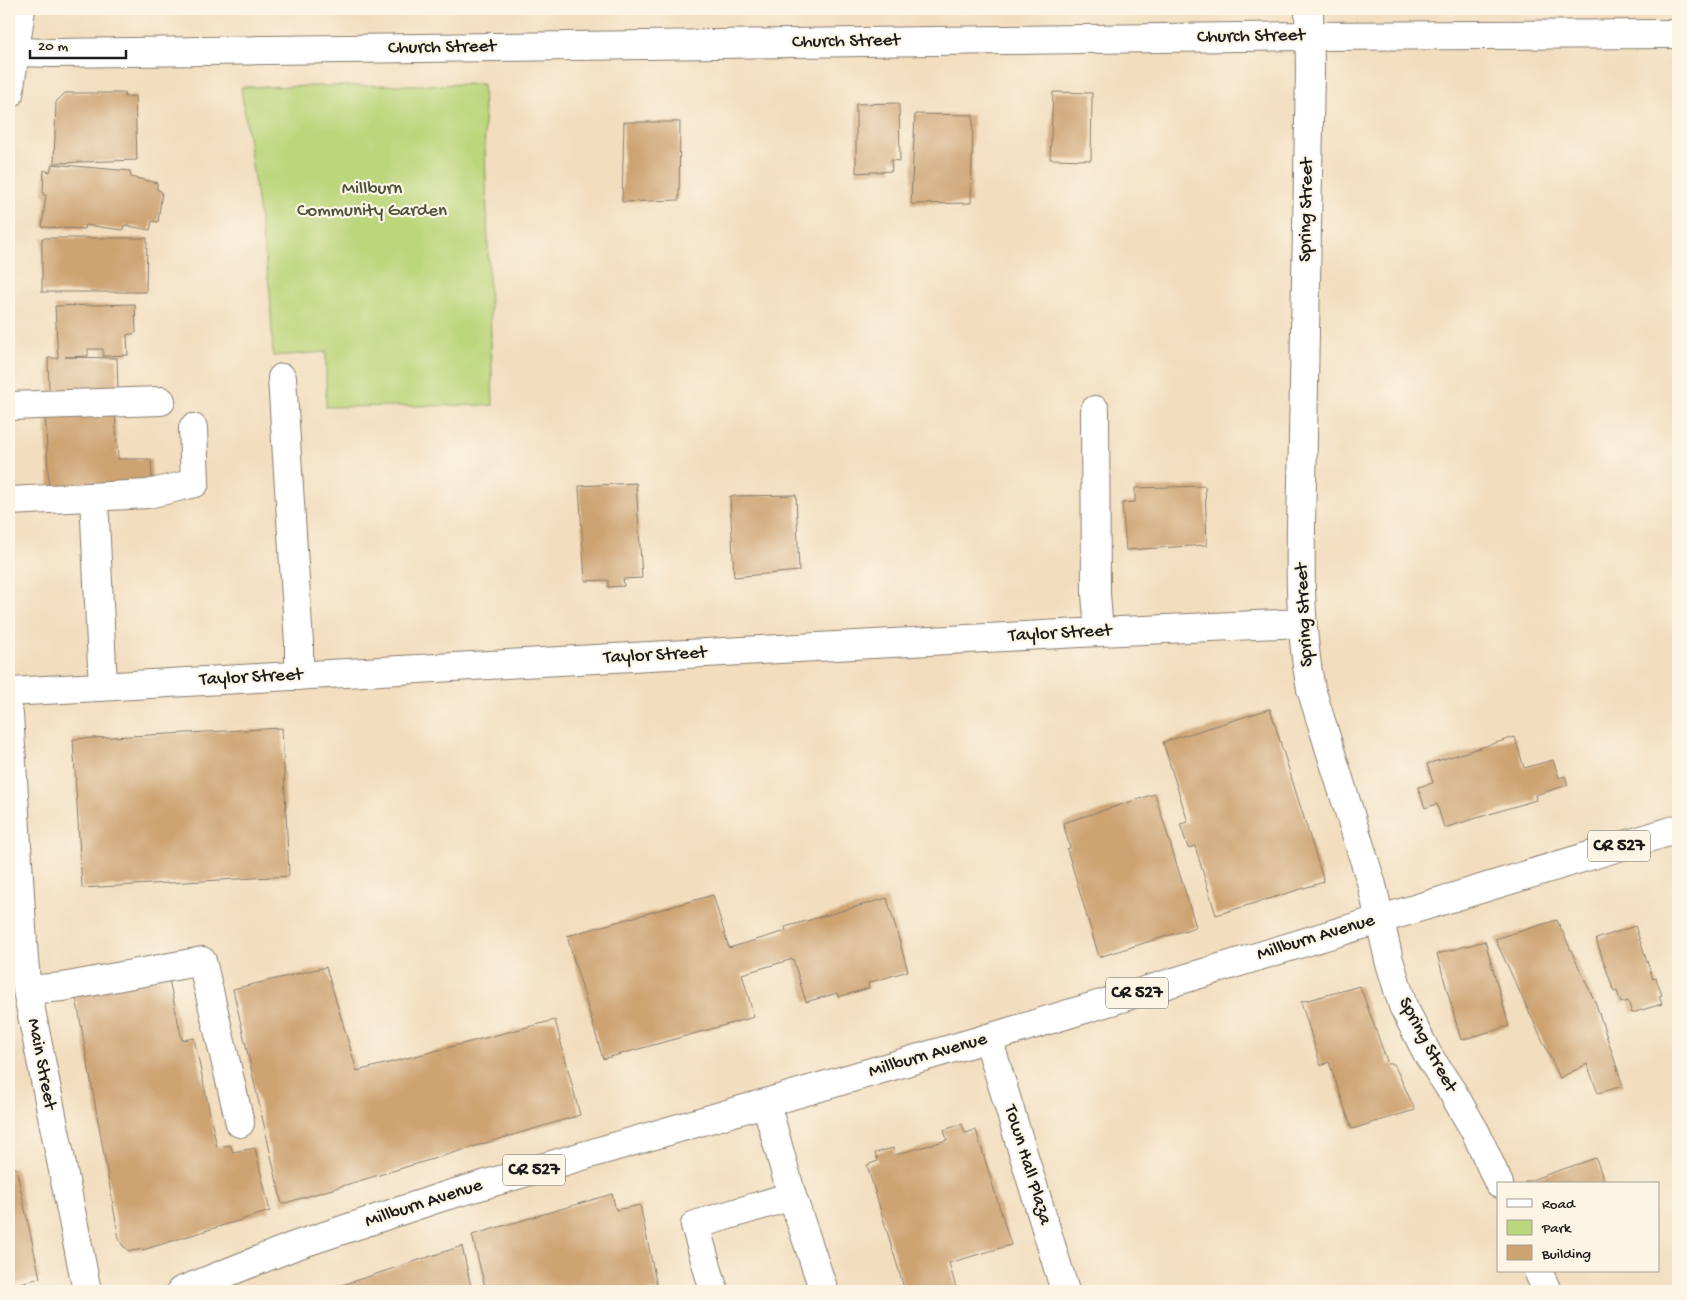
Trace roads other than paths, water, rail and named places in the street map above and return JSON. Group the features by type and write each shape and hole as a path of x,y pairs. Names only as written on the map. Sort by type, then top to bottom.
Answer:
{"street":[{"path":"9,94 21,9"},
{"name":"Spring Street","path":"1309,9 1310,71 1302,486 1302,623 1305,657 1311,689 1372,884 1389,960 1403,1006 1428,1055 1476,1133 1498,1182"},
{"name":"Church Street","path":"15,52 1309,36 1678,34"},
{"path":"282,378 300,643 299,676"},
{"path":"9,406 160,401"},
{"path":"1095,410 1096,594 1099,632"},
{"path":"9,501 148,494 195,483 192,428"},
{"path":"94,498 104,686"},
{"name":"Taylor Street","path":"9,692 1099,632 1302,623"},
{"name":"Main Street","path":"9,714 24,960 28,990 50,1111 87,1291"},
{"name":"Millburn Avenue","path":"181,1291 294,1246 446,1196 988,1038 1678,828"},
{"path":"28,990 63,987 202,961 240,1123"},
{"name":"Town Hall Plaza","path":"988,1038 1065,1291"},
{"path":"766,1102 792,1196 824,1291"},
{"path":"714,1291 695,1226 792,1196"},
{"path":"1538,1272 1547,1291"}],"park label":[{"name":"Millburn Community Garden","path":"372,200"}]}
